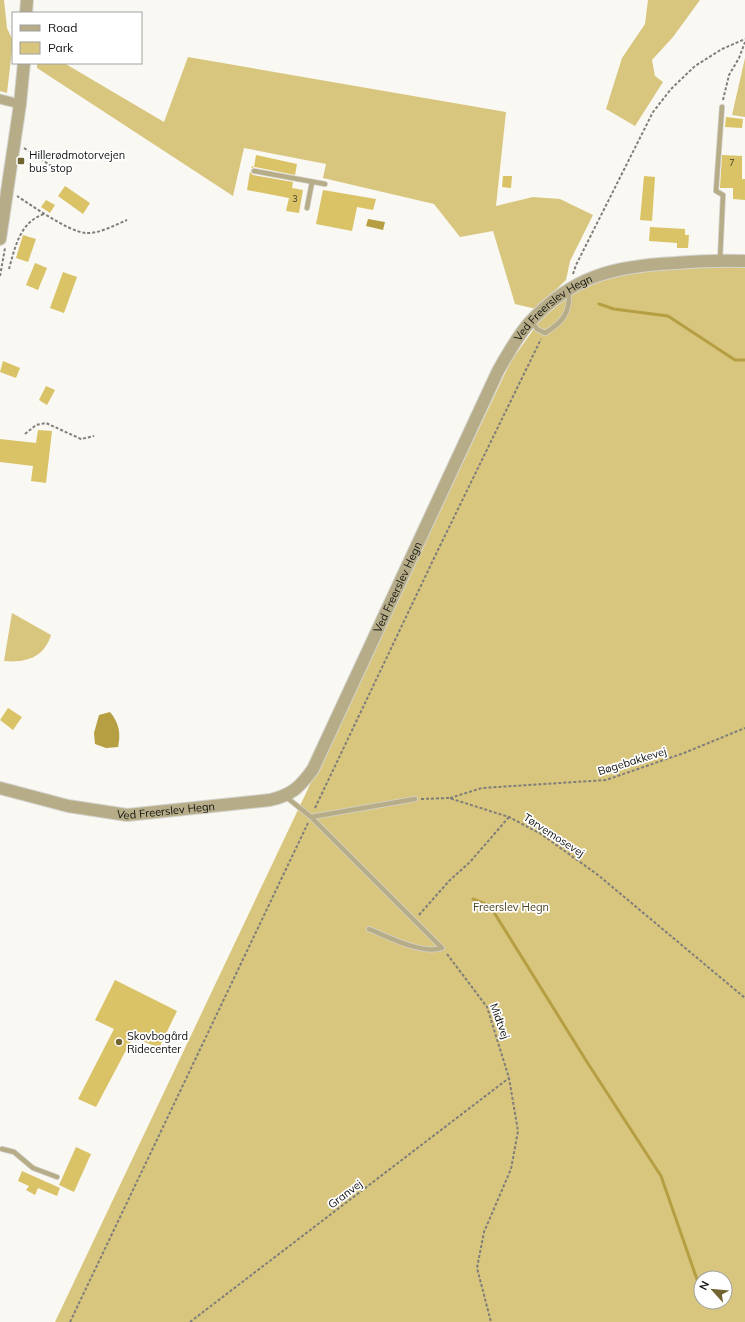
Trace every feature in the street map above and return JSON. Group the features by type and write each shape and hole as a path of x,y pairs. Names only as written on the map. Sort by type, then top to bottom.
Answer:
{"street":[{"path":"26,12 27,0"},
{"path":"0,239 15,143 24,64"},
{"path":"0,99 20,104"},
{"name":"Ved Freerslev Hegn","path":"0,788 68,806 127,815 270,800 285,796 304,781 313,769 498,371 511,349 531,321 568,288 604,272 622,267 644,264 720,260 745,261"}],"lane":[{"path":"720,260 722,196 716,191 722,107"},
{"path":"254,171 325,184"},
{"path":"307,208 312,182"},
{"path":"531,321 537,329 545,333 559,324 568,309 568,288"},
{"path":"285,796 311,817 442,948 436,950 410,945 369,929"},
{"path":"311,817 415,799"},
{"path":"2,1149 14,1152 33,1168 57,1177"}],"path":[{"path":"568,288 576,265 653,112 671,88 695,66 722,49 745,38"},
{"path":"722,107 729,75 739,58 745,42"},
{"path":"15,143 59,171"},
{"path":"8,192 14,194 61,223 86,233 105,230 127,220"},
{"path":"9,269 20,234 35,216 44,213"},
{"path":"70,1322 443,540 537,346 545,333"},
{"path":"25,434 36,425 46,423 81,439 94,436"},
{"name":"Bøgebakkevej","path":"448,798 482,788 606,780 684,753 745,728"},
{"name":"Tørvemosevej","path":"415,799 448,798 509,817 541,834 598,875 745,998"},
{"path":"414,920 449,882 470,862 509,817"},
{"name":"Midtvej","path":"442,948 487,1007 509,1078 518,1131 511,1169 484,1232 477,1268 491,1322"},
{"name":"Granvej","path":"190,1322 509,1078"}],"green space":[{"path":"0,0 4,0 7,28 12,39 12,50 7,93 0,91"},
{"path":"648,0 700,0 673,37 652,60 655,76 663,82 635,126 606,109 622,58 645,24"},
{"path":"188,57 506,112 496,206 533,197 560,199 593,215 570,261 566,280 536,309 515,304 493,231 460,237 434,204 323,178 326,164 244,148 233,196 37,68 37,64 66,64 164,122"},
{"path":"745,58 745,117 732,115"},
{"name":"Freerslev Hegn","path":"745,266 745,1322 55,1322 511,361 541,319 566,297 601,279 645,268"},
{"path":"12,613 51,635 48,643 39,654 26,660 4,661"}],"shaded area":[{"path":"368,219 385,222 383,230 366,226"},
{"path":"110,712 117,724 119,742 118,747 106,748 95,744 94,733 99,715"}],"building":[{"path":"726,117 743,119 742,128 725,127"},
{"path":"256,155 297,164 295,175 255,167 251,168 252,166 254,167"},
{"path":"722,155 742,156 742,179 745,179 745,200 733,199 733,188 720,188"},
{"path":"250,172 253,175 293,182 292,188 303,190 299,213 286,211 289,198 247,190"},
{"path":"503,176 512,176 511,188 502,187"},
{"path":"644,176 655,177 652,221 640,220"},
{"path":"65,186 90,203 83,214 58,196"},
{"path":"323,190 376,199 373,210 357,207 352,231 316,224"},
{"path":"46,200 55,205 50,213 41,207"},
{"path":"650,227 685,229 685,235 689,235 688,248 677,248 677,243 649,241"},
{"path":"23,235 36,239 28,262 16,258"},
{"path":"35,263 47,268 38,290 26,285"},
{"path":"63,272 77,277 64,313 50,308"},
{"path":"3,361 20,368 16,378 0,372"},
{"path":"46,386 55,390 47,405 39,400"},
{"path":"38,430 52,431 46,483 31,481 33,466 0,462 0,439 36,443"},
{"path":"8,708 22,717 13,730 0,720"},
{"name":"Skovbogård Ridecenter","path":"115,980 177,1011 159,1048 133,1037 96,1107 78,1099 114,1029 95,1020"},
{"path":"76,1147 91,1154 74,1192 59,1185"},
{"path":"22,1171 60,1188 57,1196 38,1188 35,1195 26,1190 29,1186 18,1181"}],"waterway":[{"path":"599,304 614,309 668,316 735,360 745,360"},
{"path":"473,899 490,906 587,1062 661,1176 694,1270"}],"place":[{"name":"Hillerødmotorvejen bus stop","path":"21,161"},
{"name":"Skovbogård Ridecenter","path":"119,1042"}]}
